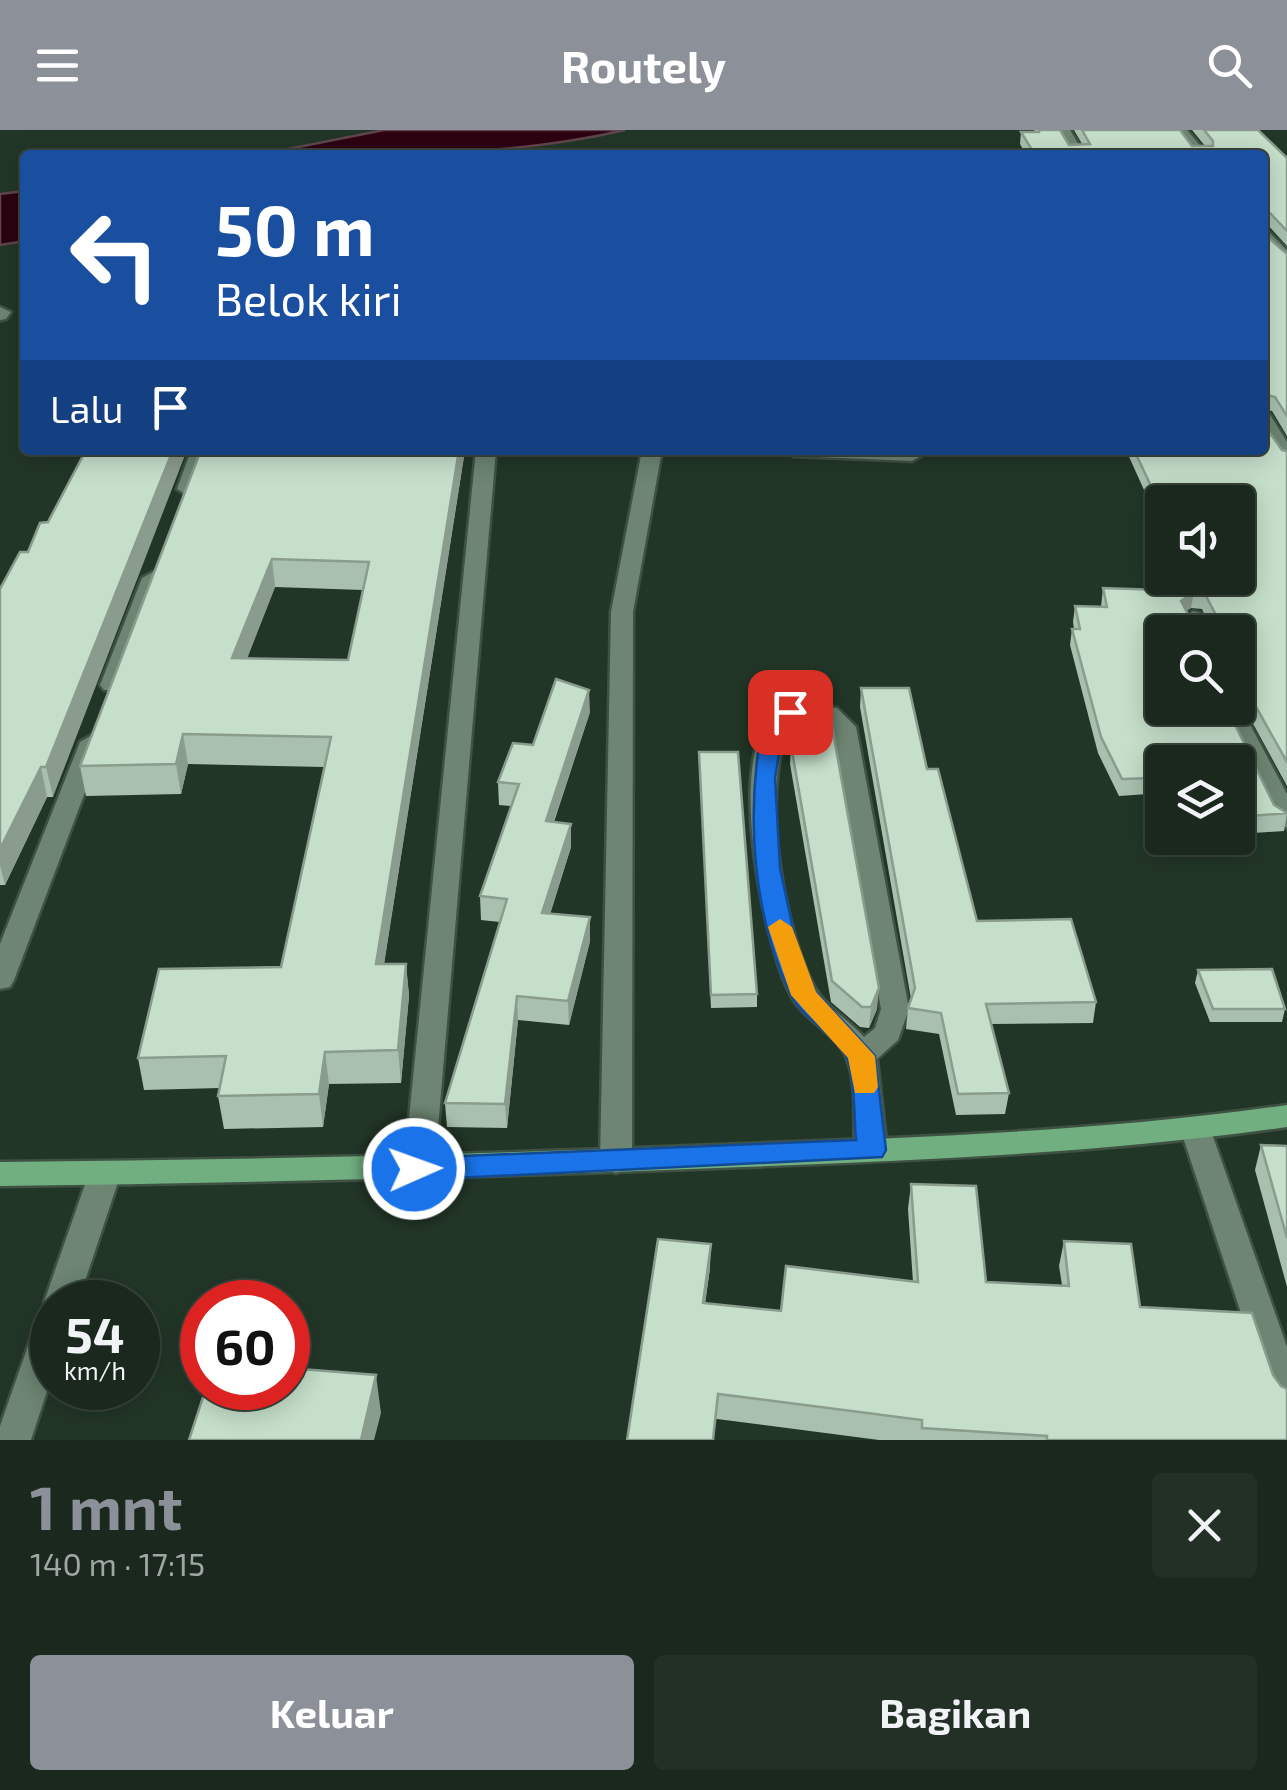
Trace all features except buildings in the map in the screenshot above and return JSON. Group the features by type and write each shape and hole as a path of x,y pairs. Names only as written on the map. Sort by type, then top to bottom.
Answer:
{"main road":[{"path":"0,1174 414,1169 1022,1145 1196,1131 1287,1116"}],"street":[{"path":"1180,130 1196,150"},
{"path":"1268,237 1287,260"},
{"path":"1268,427 1287,457"},
{"path":"182,506 199,455"},
{"path":"414,1169 423,1128 486,455"},
{"path":"616,1161 622,612 651,455"},
{"path":"0,980 161,560"},
{"path":"862,1056 888,1033 895,1009 844,727 837,718 818,710 790,712 773,728 764,778 768,868 784,948 804,995 862,1056 872,1150"},
{"path":"1240,725 1287,820"},
{"path":"1196,1131 1287,1398"},
{"path":"68,1280 105,1173"},
{"path":"13,1440 30,1390"}],"shaded area":[{"path":"384,130 625,130 489,150 283,150"},
{"path":"20,192 20,242 0,245 0,194"}],"slow traffic":[{"path":"780,927 784,948 804,995 862,1056 865,1087"}],"route":[{"path":"414,1169 872,1150 862,1056 804,995 784,948 768,868 764,778 773,728 777,719 790,712"}]}
